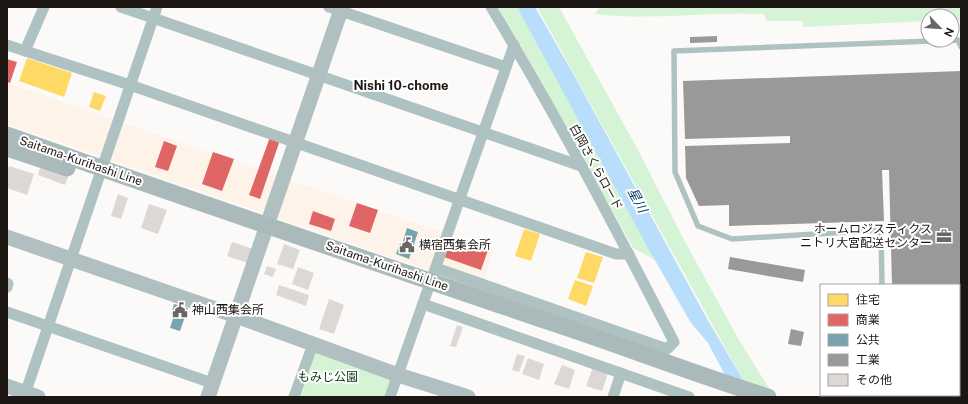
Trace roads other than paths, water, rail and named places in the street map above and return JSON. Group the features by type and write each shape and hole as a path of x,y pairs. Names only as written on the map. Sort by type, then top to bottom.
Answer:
{"main road":[{"name":"Saitama-Kurihashi Line","path":"7,135 100,173 429,286 568,328 703,382 731,397"},
{"name":"Saitama-Kurihashi Line","path":"7,148 100,173"},
{"name":"Saitama-Kurihashi Line","path":"703,382 767,397"}],"street":[{"path":"25,51 44,7"},
{"path":"121,7 581,166"},
{"path":"7,386 29,396 48,326 157,7"},
{"name":"白岡さくらロード","path":"429,286 667,349 674,342 629,254 581,166 514,45 491,7"},
{"path":"7,312 48,326 210,390 319,75 337,8 506,67"},
{"path":"7,45 130,85 616,254 629,254"},
{"path":"390,397 514,45"},
{"path":"7,237 236,316 398,375 466,397"},
{"path":"7,283 7,287"},
{"path":"429,286 621,373 689,397"},
{"path":"294,397 313,344"},
{"path":"613,397 621,373"}],"lane":[{"path":"882,284 881,230 732,238 698,226 675,172 674,52 958,40 961,47"}],"water":[{"name":"星川","path":"517,7 535,7 575,77 706,317 743,380 725,375 708,343 691,323 648,248"}],"place":[{"name":"ホームロジスティクス ニトリ大宮配送センター","path":"944,236"},
{"name":"横宿西集会所","path":"407,245"},
{"name":"神山西集会所","path":"180,310"}],"district":[{"name":"Nishi 10-chome","path":"401,85"}],"park label":[{"name":"もみじ公園","path":"328,377"}]}
